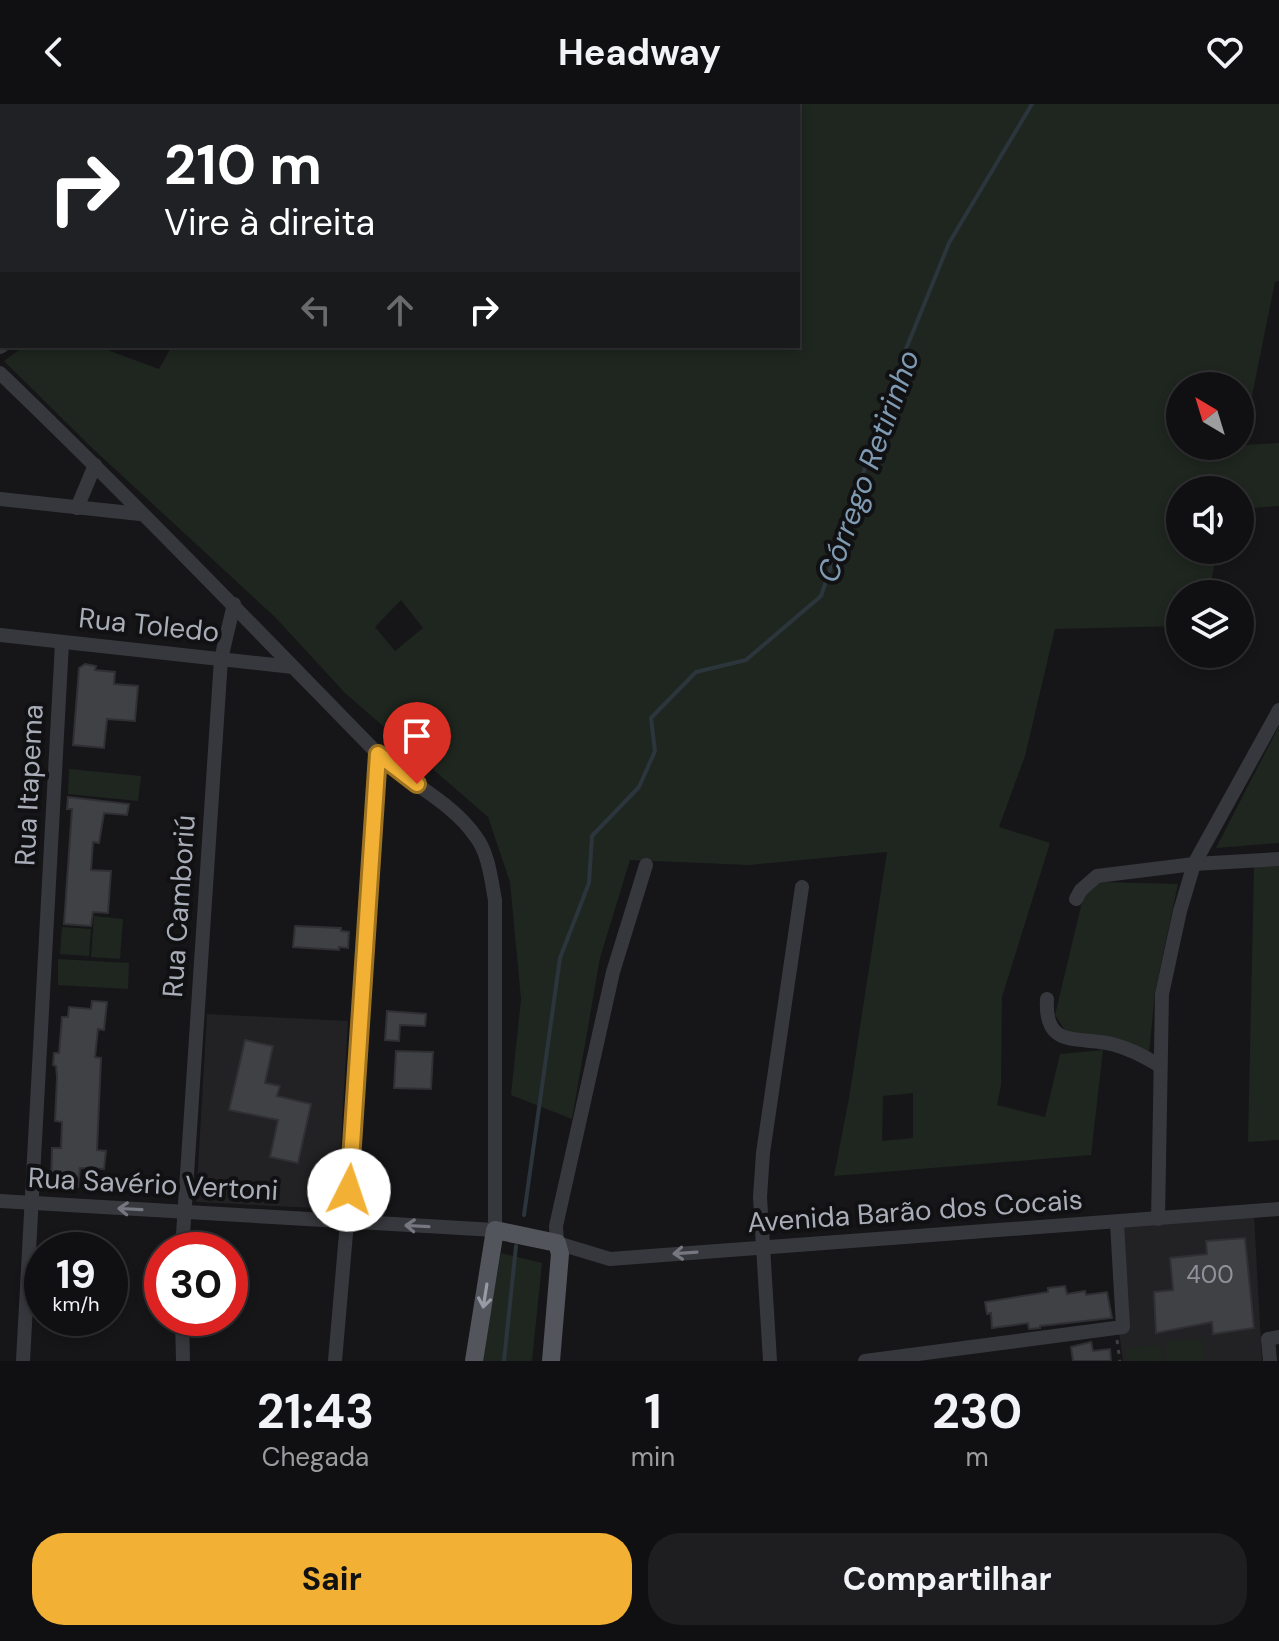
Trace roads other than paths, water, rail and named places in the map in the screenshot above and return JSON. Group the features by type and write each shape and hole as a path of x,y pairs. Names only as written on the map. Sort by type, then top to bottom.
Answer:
{"main road":[{"path":"474,1361 495,1230 557,1243 560,1254 551,1361"}],"street":[{"path":"0,373 234,604 378,754 456,814 478,838 487,861 495,900 495,1230"},
{"path":"77,508 95,465"},
{"path":"0,499 140,514"},
{"name":"Rua Camboriú","path":"183,1232 221,659 234,604"},
{"name":"Rua Toledo","path":"0,635 293,667"},
{"name":"Rua Itapema","path":"23,1361 62,643"},
{"path":"1158,1219 1162,994 1180,911 1194,864 1279,710"},
{"path":"335,1361 378,754"},
{"path":"1076,899 1097,876 1194,864 1279,859"},
{"path":"557,1243 556,1226 613,972 646,865"},
{"path":"770,1361 760,1197 763,1153 802,887"},
{"path":"1047,999 1047,1019 1051,1027 1066,1040 1106,1043 1141,1055 1160,1066"},
{"path":"1048,1046 1051,1027"},
{"name":"Rua Savério Vertoni","path":"0,1201 495,1230"},
{"name":"Avenida Barão dos Cocais","path":"557,1243 610,1259 1279,1209"},
{"path":"865,1361 1123,1327 1117,1223"},
{"path":"182,1336 183,1361"},
{"path":"1270,1361 1273,1338"}],"waterway":[{"name":"Córrego Retirinho","path":"524,1215 560,958 589,883 592,836 639,787 655,751 651,718 696,672 746,660 821,596 906,349 949,243 1032,104"},
{"path":"504,1361 516,1246"}]}
